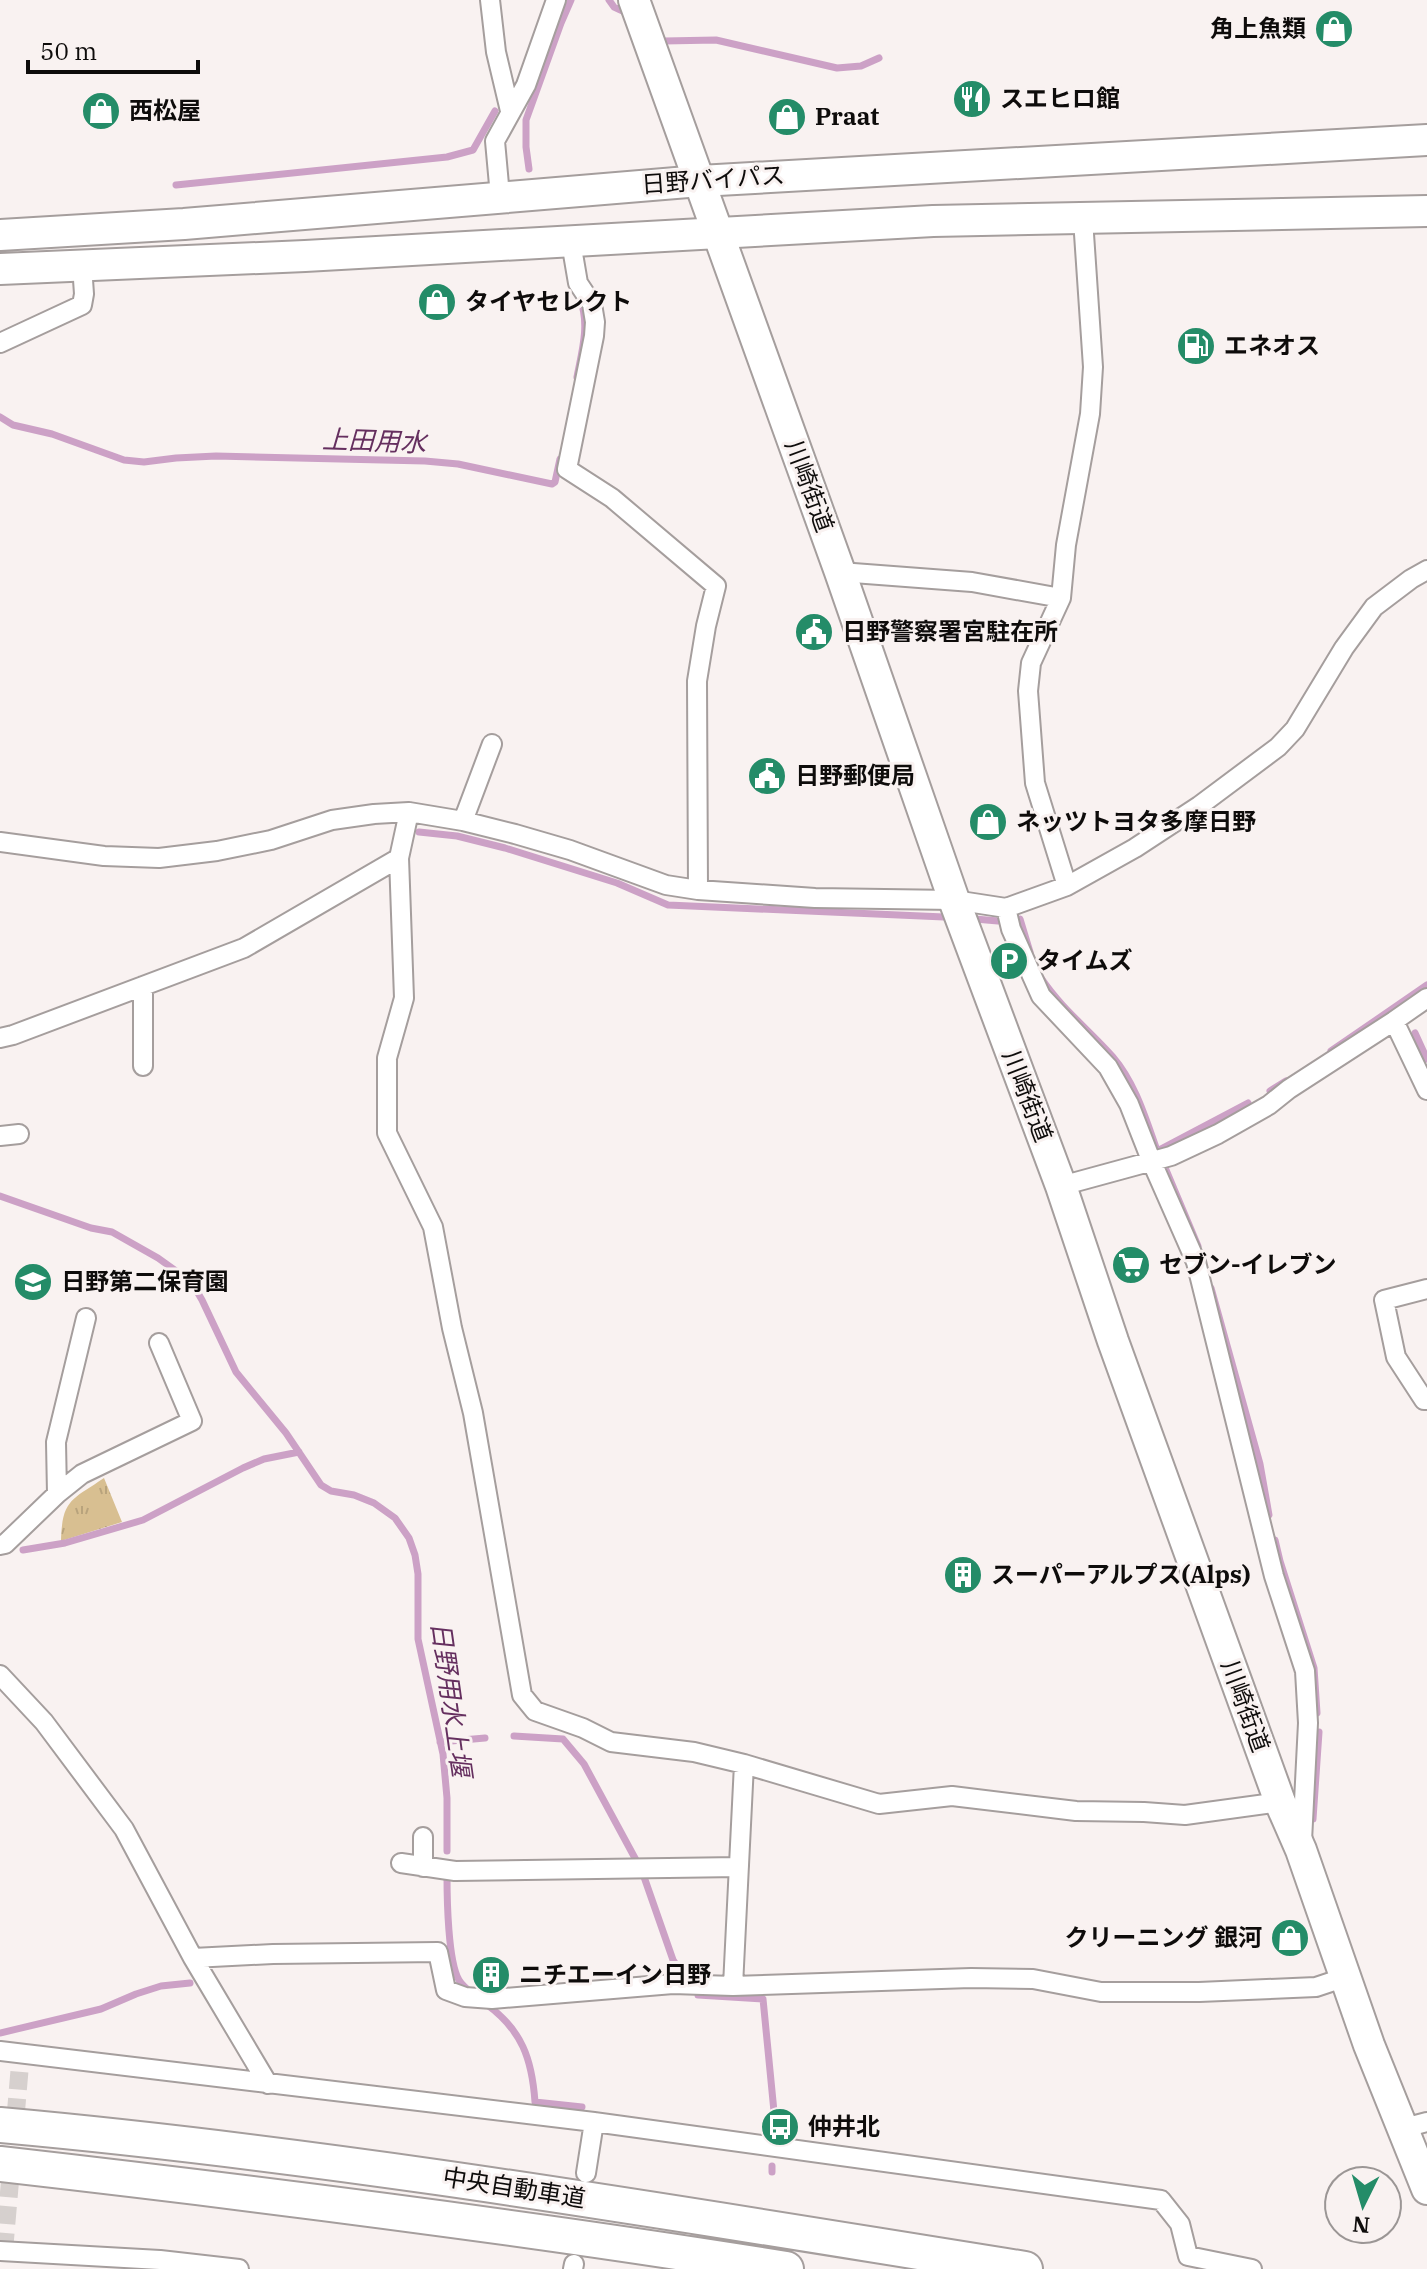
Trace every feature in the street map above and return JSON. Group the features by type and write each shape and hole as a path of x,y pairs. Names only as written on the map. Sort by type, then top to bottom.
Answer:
{"highway":[{"name":"中央自動車道","path":"0,2125 476,2181 1025,2269"},
{"name":"中央自動車道","path":"0,2164 334,2203 595,2238 786,2269"}],"main road":[{"name":"川崎街道","path":"634,0 840,572 954,900 1061,1186 1113,1341 1280,1802 1301,1850 1369,2045 1416,2125 1427,2189"},
{"name":"日野バイパス","path":"0,235 184,224 700,181 1427,140"},
{"path":"0,269 280,257 933,221 1427,211"}],"street":[{"path":"490,0 496,52 510,111"},
{"path":"500,196 495,141 526,85 556,0"},
{"path":"1067,886 1035,783 1028,691 1031,663 1061,598 1066,545 1090,414 1093,367 1083,219"},
{"path":"571,242 578,283 592,304 595,322 567,469 612,498 716,586 697,681 698,890"},
{"path":"0,343 82,305 82,265"},
{"path":"0,842 104,856 159,858 271,840 332,820 409,812 463,821 570,850 666,885 815,898 954,900 1006,908 1067,886 1135,848 1199,806 1278,747 1295,729 1344,648 1374,607 1427,570"},
{"path":"840,572 972,582 1061,598"},
{"path":"463,821 492,744"},
{"path":"409,812 399,858 404,998 387,1058 387,1133 433,1227 452,1328 473,1413 522,1695 535,1711 611,1742 694,1752 879,1804 952,1796 1076,1811 1185,1815 1280,1802"},
{"path":"0,1038 244,948 399,858"},
{"path":"1006,908 1011,929 1041,996 1108,1067 1129,1104 1196,1262 1274,1576 1305,1671 1308,1723 1301,1850"},
{"path":"143,986 143,1066"},
{"path":"1061,1186 1171,1156 1218,1134 1269,1105 1427,998"},
{"path":"1394,1021 1427,1090"},
{"path":"1427,1289 1384,1300 1396,1357 1424,1400 1427,1400"},
{"path":"57,1494 56,1442 86,1318"},
{"path":"0,1545 5,1544 82,1474 192,1421 159,1343"},
{"path":"0,1675 44,1722 124,1829 193,1958 268,2084"},
{"path":"733,1986 744,1764"},
{"path":"423,1837 423,1867"},
{"path":"401,1863 455,1871 739,1867"},
{"path":"193,1958 438,1952 446,1990 465,1997 492,1999 673,1984 733,1986 971,1978 1033,1979 1101,1992 1199,1992 1316,1987 1346,1977"},
{"path":"0,2051 594,2122 1161,2200 1180,2224 1187,2263 1252,2269"},
{"path":"586,2173 594,2122"},
{"path":"7,2257 160,2260 239,2269"}],"green space":[{"path":"104,1478 122,1522 61,1541 64,1517 71,1502"}],"waterway":[{"name":"上田用水","path":"529,169 526,120 571,0"},
{"path":"609,0 614,7 627,13"},
{"path":"664,41 716,40 837,68 861,66 879,58"},
{"path":"176,185 447,157 473,150 495,111"},
{"name":"上田用水","path":"577,377 585,328 580,299"},
{"name":"上田用水","path":"0,417 13,425 52,434 124,460 144,462 216,456 425,461 458,464 552,484 560,459"},
{"path":"419,832 457,836 505,848 617,883 668,905 944,917"},
{"path":"975,919 998,921"},
{"path":"1020,919 1030,952"},
{"path":"1041,978 1121,1068 1140,1103 1158,1153"},
{"path":"1331,1051 1427,985"},
{"path":"1415,1033 1427,1059"},
{"path":"1270,1091 1286,1081"},
{"path":"1157,1151 1248,1103"},
{"path":"1164,1165 1198,1246"},
{"name":"日野用水上堰","path":"0,1196 91,1228 112,1232 183,1276 202,1300 236,1372 286,1433 321,1485 331,1491 374,1503 395,1518 409,1538 418,1574 418,1639 443,1754 447,1851"},
{"path":"1211,1288 1260,1464 1269,1515"},
{"path":"23,1550 65,1543 143,1520 243,1468 264,1459 299,1452"},
{"path":"1275,1540 1314,1668 1317,1713"},
{"path":"1313,1819 1319,1732"},
{"path":"514,1736 563,1739 584,1764 636,1860"},
{"path":"440,1742 485,1738"},
{"path":"643,1874 673,1960 684,1977"},
{"name":"日野用水上堰","path":"447,1876 452,1959 459,1980 473,1994"},
{"path":"0,2033 101,2009 161,1986 190,1983"},
{"path":"698,1995 763,1999 775,2141"},
{"name":"日野用水上堰","path":"486,2004 517,2035 528,2059 535,2102 582,2107"},
{"path":"772,2166 772,2172"}],"tunnel":[{"path":"4,2251 21,2053"}],"place":[{"name":"角上魚類","path":"1334,29"},
{"name":"スエヒロ館","path":"972,99"},
{"name":"西松屋","path":"101,111"},
{"name":"Praat","path":"787,117"},
{"name":"タイヤセレクト","path":"437,302"},
{"name":"エネオス","path":"1196,346"},
{"name":"日野警察署宮駐在所","path":"814,632"},
{"name":"日野郵便局","path":"767,776"},
{"name":"ネッツトヨタ多摩日野","path":"988,822"},
{"name":"タイムズ","path":"1009,961"},
{"name":"セブン-イレブン","path":"1131,1265"},
{"name":"日野第二保育園","path":"33,1282"},
{"name":"スーパーアルプス(Alps)","path":"963,1575"},
{"name":"クリーニング 銀河","path":"1290,1938"},
{"name":"ニチエーイン日野","path":"491,1975"},
{"name":"仲井北","path":"780,2127"}]}
